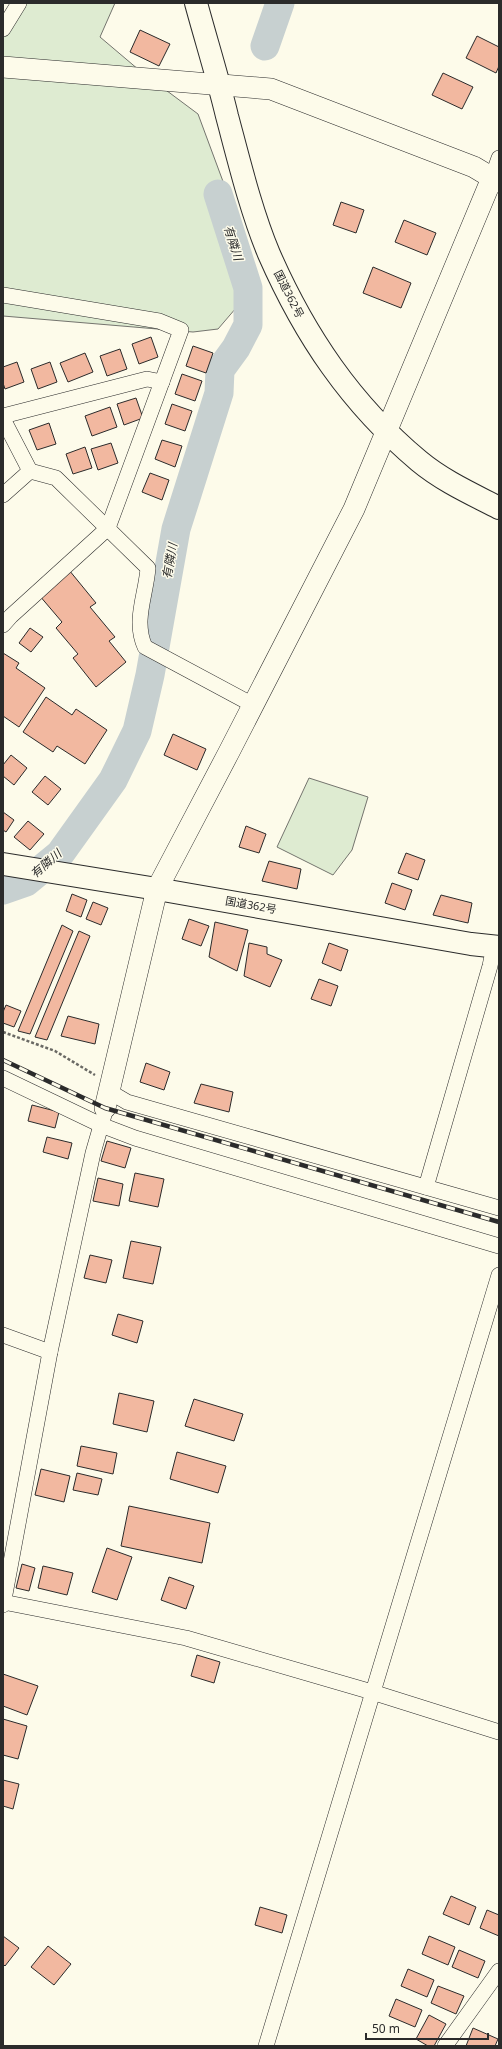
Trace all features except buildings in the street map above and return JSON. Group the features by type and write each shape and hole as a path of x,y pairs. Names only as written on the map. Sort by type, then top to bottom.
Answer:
{"highway":[{"name":"国道362号","path":"196,3 220,86 242,173 269,253 296,309 326,360 352,395 386,431 420,462 452,483 499,508"},
{"name":"国道362号","path":"3,864 157,889 471,944 497,943"}],"street":[{"path":"3,29 19,3"},
{"path":"3,67 271,89 447,156 474,167 496,180"},
{"path":"499,158 496,180 386,431 354,509 157,889 107,1102 93,1153 50,1352 3,1603 186,1638 372,1692 499,1732"},
{"path":"3,294 160,321 181,330 108,528 3,625"},
{"path":"3,416 147,379 162,382"},
{"path":"3,419 30,471 56,478 148,568 139,624 140,635 145,647 253,705"},
{"path":"3,495 30,471"},
{"path":"426,1187 497,943"},
{"path":"3,1078 107,1102 126,1102 499,1208"},
{"path":"107,1102 135,1138 499,1246"},
{"path":"266,2046 499,1275"},
{"path":"3,1336 50,1352"},
{"path":"445,2046 499,1971"}],"path":[{"path":"3,1032 55,1051 107,1102"}],"green space":[{"path":"21,3 115,3 100,37 139,70 198,114 231,203 254,287 218,329 193,332 3,316 3,37"},
{"path":"309,778 368,797 352,850 333,875 277,847"}],"waterway":[{"name":"有隣川","path":"265,46 280,3"},
{"name":"有隣川","path":"3,890 26,882 60,854 113,780 137,731 150,675 176,529 219,393 220,370 236,348 248,325 248,288 218,194"}],"railway":[{"path":"3,1060 105,1108 499,1222"}]}
